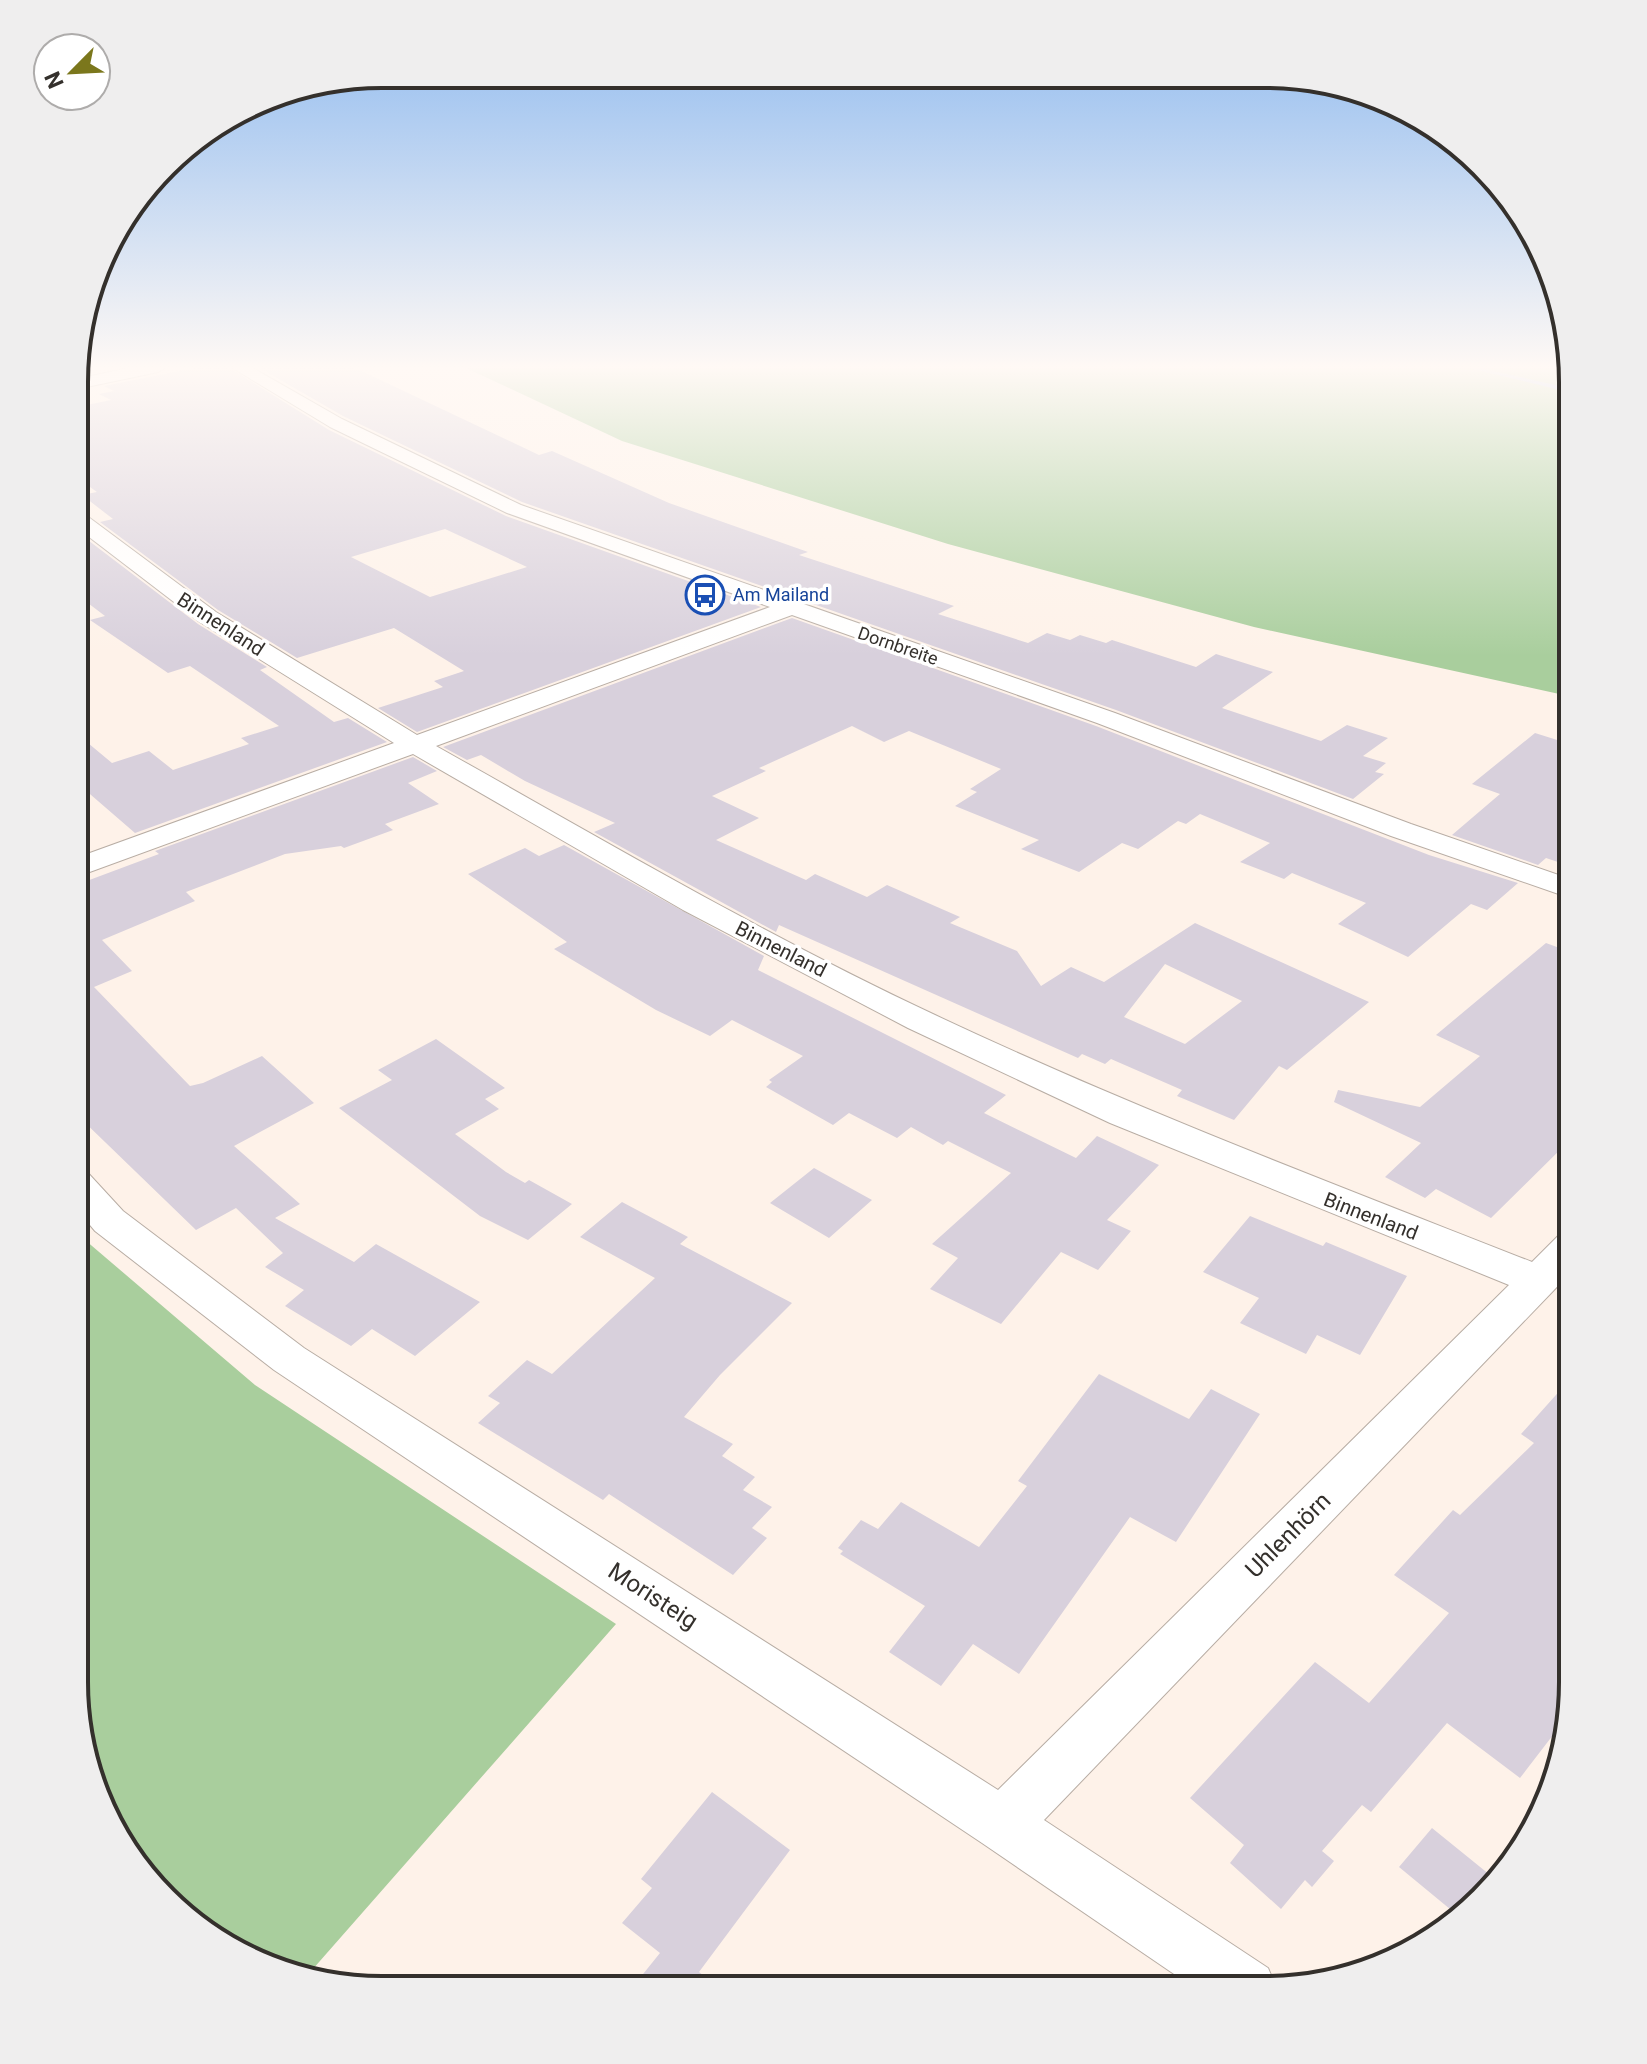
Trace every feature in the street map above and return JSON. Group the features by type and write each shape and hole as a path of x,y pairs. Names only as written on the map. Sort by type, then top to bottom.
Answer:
{"street":[{"name":"Dornbreite","path":"419,463 514,509 1120,723 1401,830 1559,885"},
{"name":"Binnenland","path":"88,526 187,604 412,743 694,904 920,1021 1123,1115 1539,1281"},
{"path":"88,864 789,608"},
{"name":"Moristeig","path":"88,1197 109,1221 289,1359 1002,1824 1228,1976"},
{"name":"Uhlenhörn","path":"1002,1824 1559,1260"}],"green space":[{"path":"693,463 1559,463 1559,694 1254,627 948,544"},
{"path":"88,1243 255,1385 616,1624 314,1968 252,1946 203,1915 161,1876 127,1829 110,1794 94,1739 88,1682"}],"building":[{"path":"88,463 398,463 506,516 761,607 417,732 378,708 443,687 434,681 464,671 394,628 297,658 218,610 100,522 113,519 88,500 88,494 97,492 88,486","holes":["445,529 527,567 430,597 351,557"]},
{"path":"441,463 580,463 669,503 808,552 799,555 954,606 938,614 1028,643 1047,633 1070,640 1080,635 1106,643 1112,640 1196,667 1216,654 1273,672 1222,708 1321,741 1347,725 1388,738 1363,756 1386,763 1375,772 1384,774 1353,799 1116,710 522,502"},
{"path":"88,540 198,624 267,667 260,670 334,722 348,718 387,742 135,833 88,792 88,743 112,763 149,751 173,770 249,744 241,738 279,726 190,666 168,673 90,620 105,616 88,603"},
{"path":"792,618 1096,726 1429,855 1518,883 1487,910 1471,904 1408,957 1338,924 1366,903 1292,873 1284,879 1240,862 1270,843 1200,814 1186,824 1178,821 1138,849 1122,843 1079,872 1021,849 1039,840 955,806 977,792 970,789 1001,769 909,731 884,742 852,726 759,768 766,771 712,796 759,818 716,840 806,880 815,874 867,897 887,885 960,917 950,923 1017,951 1041,986 1071,967 1104,982 1195,923 1369,1002 1287,1070 1279,1066 1234,1120 1177,1096 1182,1090 1111,1059 1105,1064 1082,1054 1078,1058 779,925 776,932 594,832 615,823 525,781 481,755 467,760 443,747","holes":["1165,964 1242,1001 1185,1044 1124,1017"]},
{"path":"1535,733 1559,741 1559,862 1546,858 1538,865 1452,835 1500,794 1472,784"},
{"path":"413,757 437,771 408,783 439,804 385,824 393,830 344,848 285,854 186,892 195,901 102,940 132,971 94,987 190,1086 262,1056 314,1103 234,1146 300,1204 275,1218 354,1262 376,1244 480,1302 415,1356 372,1329 351,1346 285,1306 304,1290 265,1267 283,1253 236,1208 196,1230 88,1126 88,881 159,854 155,851"},
{"path":"564,845 764,956 758,970 1006,1095 984,1113 1076,1158 1097,1136 1159,1165 1107,1220 1131,1231 1098,1270 1061,1252 1001,1324 930,1289 958,1258 932,1244 1011,1173 948,1141 943,1145 911,1127 897,1138 849,1113 833,1125 766,1087 772,1082 769,1080 803,1056 732,1020 710,1036 656,1010 554,949 567,942 468,874 525,848 539,856"},
{"path":"1546,943 1559,948 1559,1151 1491,1218 1436,1189 1425,1198 1385,1177 1421,1143 1334,1102 1338,1090 1420,1107 1480,1056 1436,1035"},
{"path":"436,1039 505,1088 485,1099 499,1109 455,1134 506,1172 525,1183 529,1180 572,1204 528,1240 480,1216 339,1108 392,1080 378,1070"},
{"path":"814,1168 872,1200 829,1238 770,1203"},
{"path":"622,1202 688,1237 680,1244 792,1303 720,1375 684,1417 733,1444 722,1456 755,1477 743,1490 772,1507 752,1528 767,1538 733,1575 609,1494 603,1500 478,1423 500,1403 488,1396 527,1360 552,1374 655,1278 580,1237"},
{"path":"1250,1216 1323,1246 1326,1242 1407,1276 1360,1355 1317,1335 1306,1354 1240,1323 1259,1298 1203,1272"},
{"path":"1099,1374 1189,1419 1211,1389 1260,1414 1176,1542 1130,1517 1019,1674 973,1644 941,1686 889,1652 925,1606 840,1554 843,1551 838,1548 861,1520 878,1529 901,1502 979,1547 1027,1486 1018,1481"},
{"path":"1559,1392 1559,1682 1554,1734 1520,1778 1447,1723 1371,1812 1362,1805 1322,1851 1334,1861 1312,1887 1305,1880 1281,1909 1230,1863 1244,1845 1190,1798 1315,1662 1369,1703 1449,1613 1394,1575 1453,1510 1460,1515 1534,1443 1521,1434"},
{"path":"712,1792 790,1850 699,1972 704,1976 641,1976 660,1953 622,1923 652,1888 641,1879"},
{"path":"1432,1828 1488,1873 1451,1910 1399,1867"}],"place":[{"name":"Am Mailand","path":"705,595"}]}
